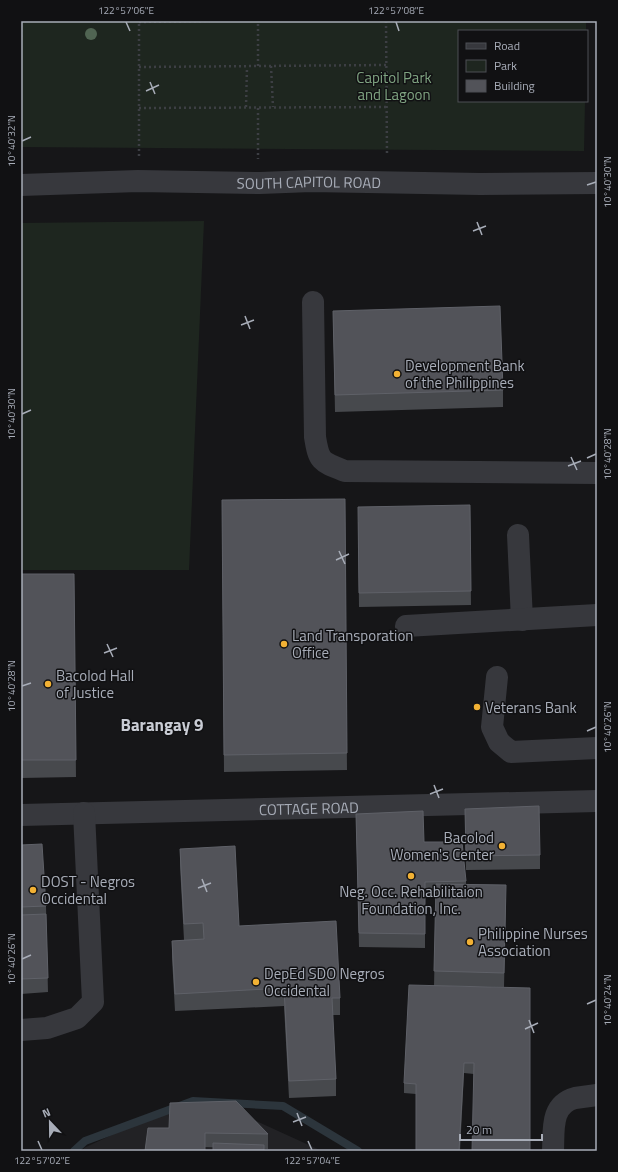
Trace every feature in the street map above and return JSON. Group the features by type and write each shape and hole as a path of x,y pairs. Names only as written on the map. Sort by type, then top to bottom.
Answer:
{"street":[{"name":"SOUTH CAPITOL ROAD","path":"21,185 138,181 260,183 311,181 480,184 597,183"},
{"path":"312,302 314,437 318,455 327,464 345,471 597,473"},
{"path":"518,535 522,620"},
{"path":"406,626 522,620 597,614"},
{"path":"497,678 492,727 499,742 511,752 597,748"},
{"name":"COTTAGE ROAD","path":"21,815 597,801"},
{"path":"21,1030 47,1028 77,1018 93,1002 84,813"},
{"path":"553,1151 554,1117 562,1104 574,1098 597,1095"}],"path":[{"path":"21,37 22,21"},
{"path":"138,181 139,21 210,21"},
{"path":"258,21 258,66"},
{"path":"386,21 387,182"},
{"path":"246,66 246,108"},
{"path":"271,66 273,108"},
{"path":"139,67 386,66"},
{"path":"139,108 387,107"},
{"path":"258,108 258,157 260,183"}],"shaded area":[{"path":"234,1111 322,1151 82,1151 84,1148 116,1133 167,1114"}],"green space":[{"name":"Capitol Park and Lagoon","path":"21,21 586,21 586,30 458,30 458,102 585,102 584,151 21,147"},
{"path":"204,221 189,570 21,570 21,223"}],"building":[{"path":"500,306 503,390 335,395 333,311"},
{"name":"Land Transporation Office","path":"345,499 347,753 224,755 222,500"},
{"path":"470,505 471,591 359,593 358,507"},
{"name":"Bacolod Hall of Justice","path":"21,574 74,574 76,760 21,760"},
{"name":"Bacolod Women's Center","path":"539,806 540,855 466,856 465,809"},
{"name":"Neg. Occ. Rehabilitaion Foundation, Inc.","path":"423,811 424,842 462,842 466,881 425,882 425,934 359,933 356,814"},
{"name":"DOST - Negros Occidental","path":"42,844 46,906 21,907 21,845"},
{"name":"DepEd SDO Negros Occidental","path":"235,846 239,926 336,921 340,998 332,998 336,1079 289,1081 284,988 175,994 172,941 204,939 203,923 184,924 180,849"},
{"name":"Philippine Nurses Association","path":"436,884 506,885 504,973 434,971"},
{"path":"46,914 48,978 21,979 21,915"},
{"path":"409,985 530,988 530,1151 472,1151 474,1063 464,1063 459,1151 416,1151 416,1084 404,1083"},
{"path":"236,1101 268,1134 205,1133 205,1151 145,1151 148,1128 169,1128 170,1103"},
{"path":"213,1143 264,1145 264,1151 213,1151"}],"waterway":[{"path":"74,1151 85,1141 193,1101 283,1106 358,1151"}],"place":[{"name":"Development Bank of the Philippines","path":"397,374"},
{"name":"Land Transporation Office","path":"284,644"},
{"name":"Bacolod Hall of Justice","path":"48,684"},
{"name":"Veterans Bank","path":"477,707"},
{"name":"Bacolod Women's Center","path":"502,846"},
{"name":"Neg. Occ. Rehabilitaion Foundation, Inc.","path":"411,876"},
{"name":"DOST - Negros Occidental","path":"33,890"},
{"name":"Philippine Nurses Association","path":"470,942"},
{"name":"DepEd SDO Negros Occidental","path":"256,982"}],"district":[{"name":"Barangay 9","path":"162,725"}]}
